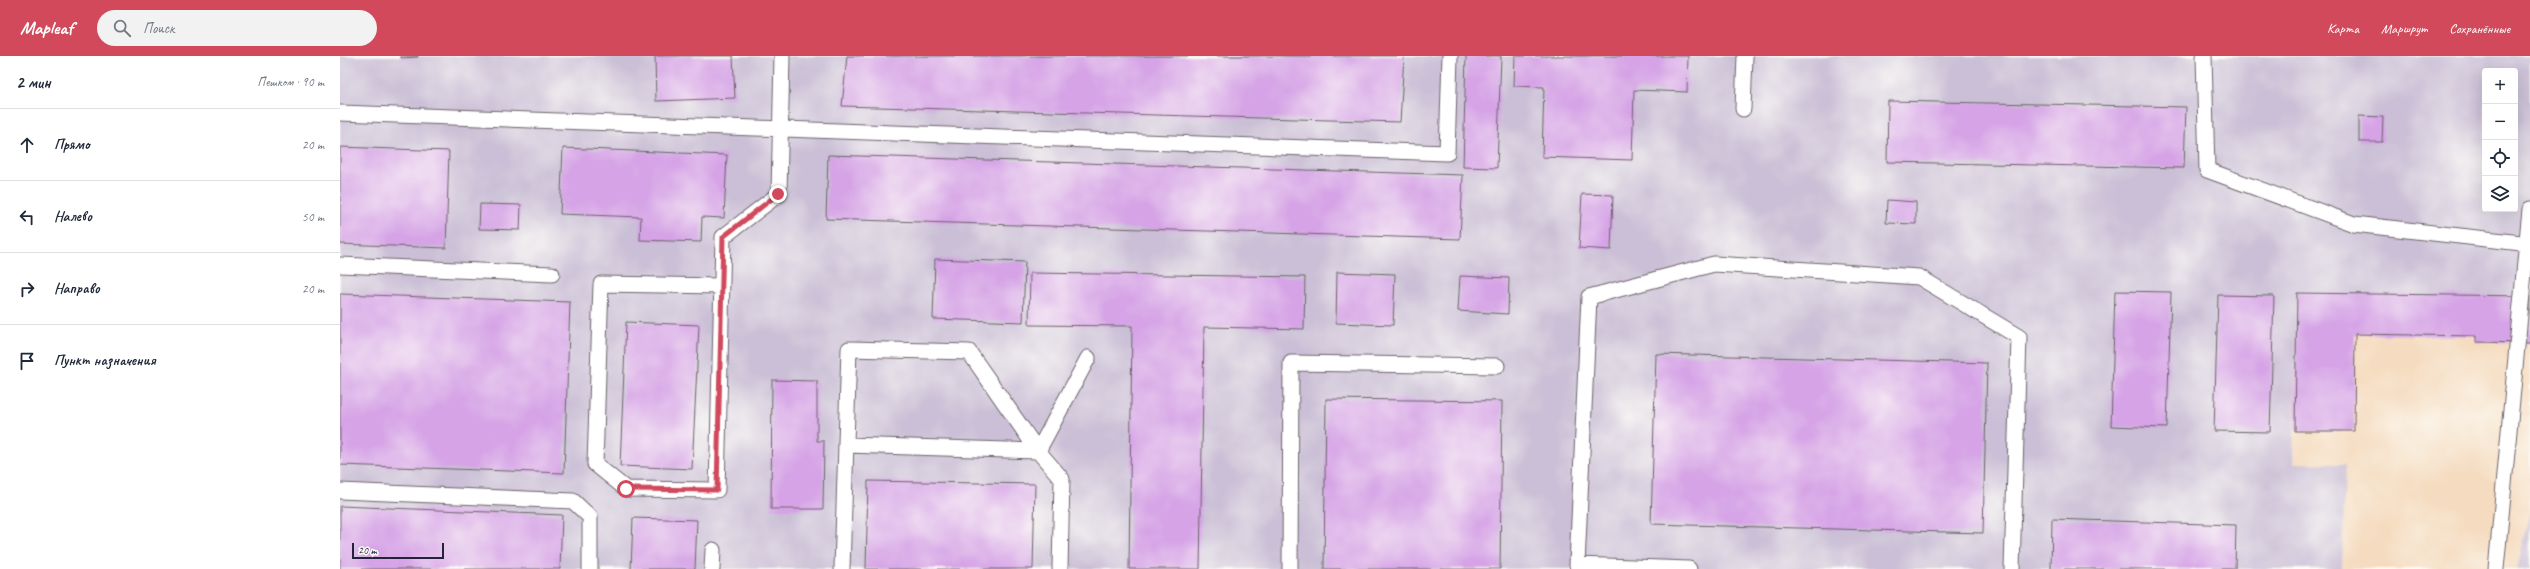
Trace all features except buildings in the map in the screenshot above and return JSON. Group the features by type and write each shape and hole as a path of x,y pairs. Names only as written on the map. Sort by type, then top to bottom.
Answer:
{"lane":[{"path":"722,286 601,284 595,464 626,489 717,490 722,286 723,237 778,194 782,56"},
{"path":"340,113 1447,153 1450,56"},
{"path":"1743,109 1745,56"},
{"path":"2204,56 2207,170 2354,224 2528,244"},
{"path":"2496,569 2528,244 2530,209"},
{"path":"1689,569 1577,565 1589,297 1714,264 1919,277 2019,337 2012,569"},
{"path":"340,265 552,274"},
{"path":"842,569 849,349 969,352 1038,451 1062,479 1060,569"},
{"path":"1038,451 1088,358"},
{"path":"1290,569 1291,363 1497,366"},
{"path":"846,445 1038,451"},
{"path":"340,491 573,501 590,517 590,569"},
{"path":"712,569 713,550"}],"shaded area":[{"path":"340,56 2530,56 2530,296 2297,293 2293,463 2345,464 2342,569 340,569"},
{"path":"2530,511 2530,569 2516,569"}],"route":[{"path":"626,489 717,490 723,237 778,194"}]}
